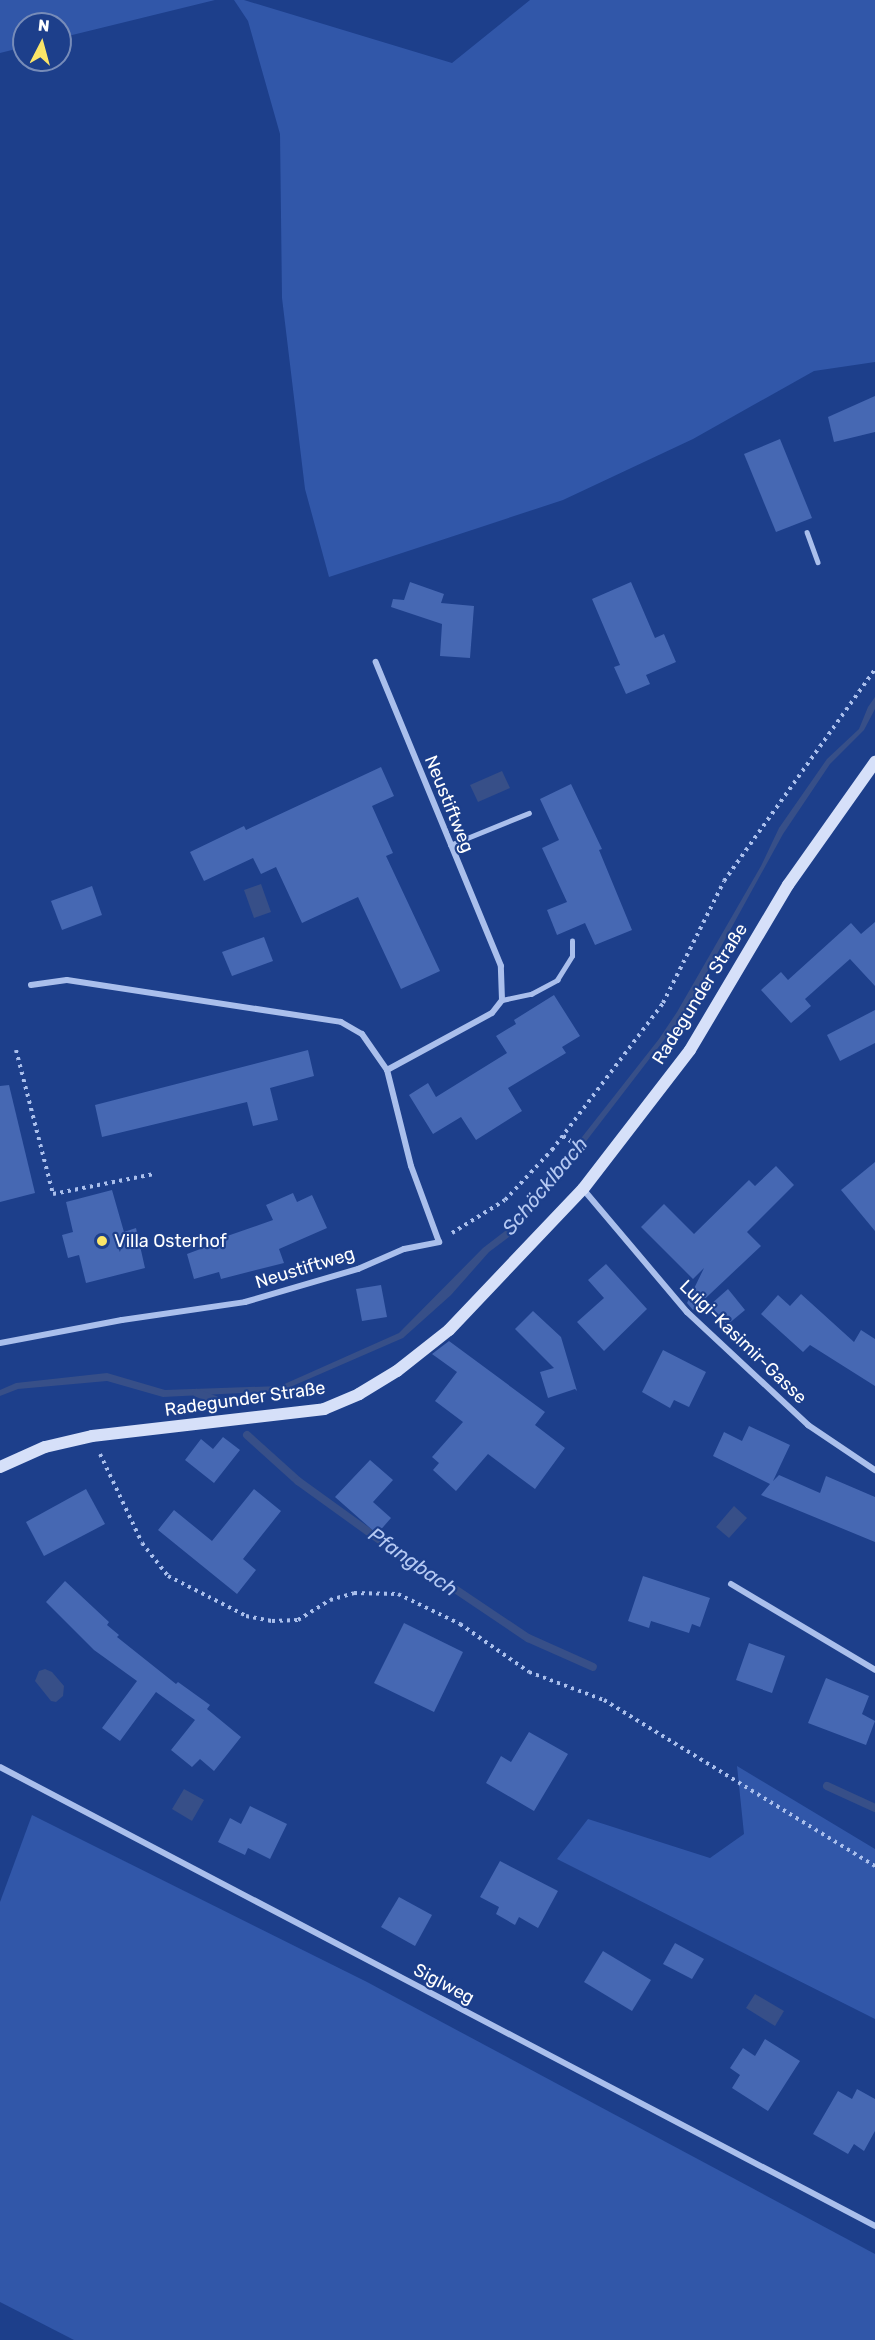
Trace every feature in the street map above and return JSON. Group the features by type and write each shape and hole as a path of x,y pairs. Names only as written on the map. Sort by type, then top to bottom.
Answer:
{"main road":[{"name":"Radegunder Straße","path":"0,1467 45,1447 92,1436 324,1409 359,1394 397,1371 449,1330 584,1189 690,1050 789,885 875,762"}],"street":[{"name":"Neustiftweg","path":"376,662 501,966 502,1000"},
{"path":"31,986 67,980 341,1022 362,1034 387,1070 411,1166 439,1242"},
{"path":"387,1070 492,1013 502,1000"},
{"name":"Luigi-Kasimir-Gasse","path":"584,1189 687,1312 808,1425 875,1470"},
{"name":"Neustiftweg","path":"0,1343 122,1320 245,1302 358,1269 404,1249 439,1242"},
{"path":"731,1584 875,1670"},
{"name":"Siglweg","path":"0,1767 875,2226"}],"lane":[{"path":"807,532 818,562"},
{"path":"450,845 529,813"},
{"path":"502,1000 531,994 556,980 573,956 573,941"}],"path":[{"path":"439,1242 505,1200 563,1136 663,1003 724,881 875,669"},
{"path":"16,1050 53,1194 154,1174"},
{"path":"563,1136 591,1154"},
{"path":"92,1436 142,1543 168,1576 246,1616 272,1621 298,1620 330,1600 354,1593 398,1594 460,1624 529,1672 604,1700 875,1866"}],"shaded area":[{"path":"0,0 215,0 72,35 72,12 12,12 12,50 0,53"},
{"path":"234,0 244,0 452,63 530,0 875,0 875,362 814,371 693,439 563,500 329,577 305,489 282,298 280,134 248,21"},
{"path":"737,1766 875,1849 875,2019 557,1859 588,1819 710,1858 744,1834"},
{"path":"32,1815 367,1982 875,2254 875,2340 74,2340 0,2302 0,1902"}],"water":[{"name":"Schöcklbach","path":"875,697 875,709 864,730 830,764 783,834 684,1014 517,1231 489,1252 451,1295 403,1338 281,1391 163,1397 107,1381 18,1389 0,1396 0,1390 16,1383 107,1373 165,1390 280,1386 399,1333 483,1248 513,1225 659,1039 761,866 779,828 827,759 859,729"},
{"path":"502,771 510,788 478,802 470,785"},
{"path":"261,884 271,912 254,918 244,890"},
{"path":"734,1506 747,1518 729,1538 716,1527"},
{"path":"45,1669 52,1672 64,1686 63,1696 56,1702 51,1701 35,1681 39,1671"},
{"path":"184,1789 204,1800 192,1821 172,1809"},
{"path":"755,1994 784,2011 775,2026 746,2008"}],"building":[{"path":"875,396 875,432 834,442 828,417"},
{"path":"780,439 812,518 776,532 744,454"},
{"path":"410,582 444,594 441,603 474,606 470,658 440,656 442,624 391,607 393,599 404,600"},
{"path":"631,582 655,638 664,634 676,662 646,675 650,684 626,694 614,667 620,665 592,599"},
{"path":"381,767 394,796 372,806 393,853 386,856 440,971 401,989 358,897 302,923 276,867 261,874 253,858 204,881 190,852 244,826 246,830"},
{"path":"571,784 602,849 599,850 632,930 595,945 585,923 557,935 547,910 567,902 542,848 559,840 540,799"},
{"path":"92,886 102,915 62,930 51,901"},
{"path":"875,922 875,986 850,959 805,999 811,1006 791,1023 761,990 781,972 788,980 851,923 861,934"},
{"path":"264,937 273,961 232,976 222,952"},
{"path":"554,995 580,1036 562,1047 566,1053 508,1088 522,1111 476,1140 461,1117 433,1134 409,1095 428,1083 436,1097 507,1053 496,1036 516,1024 514,1020"},
{"path":"875,1010 875,1043 840,1061 827,1035"},
{"path":"308,1050 314,1076 270,1088 278,1120 253,1126 247,1102 102,1137 95,1105"},
{"path":"9,1085 35,1193 0,1202 0,1086"},
{"path":"875,1162 875,1231 841,1190"},
{"path":"776,1166 794,1185 747,1232 761,1246 693,1310 687,1303 704,1268 693,1279 641,1227 664,1204 694,1234 749,1180 755,1186"},
{"name":"Villa Osterhof","path":"112,1190 124,1232 136,1228 145,1268 86,1283 79,1255 68,1258 62,1235 73,1232 66,1202"},
{"path":"293,1193 297,1202 312,1195 327,1228 279,1249 284,1263 221,1279 219,1272 194,1279 187,1254 211,1245 210,1242 273,1220 266,1205"},
{"path":"606,1264 647,1309 604,1351 577,1322 604,1298 588,1280"},
{"path":"381,1285 387,1317 362,1321 356,1289"},
{"path":"728,1289 745,1310 727,1325 710,1305"},
{"path":"801,1294 854,1342 861,1330 875,1339 875,1386 810,1345 803,1352 761,1314 778,1295 790,1306"},
{"path":"533,1311 561,1337 577,1391 575,1389 548,1398 540,1372 554,1368 515,1329"},
{"path":"449,1341 545,1412 535,1425 565,1448 535,1489 488,1454 456,1491 433,1470 439,1463 432,1457 463,1422 435,1401 457,1372 432,1354"},
{"path":"663,1350 706,1372 689,1407 674,1400 670,1408 642,1392"},
{"path":"749,1426 790,1445 773,1481 779,1475 820,1493 826,1476 875,1497 875,1542 761,1495 770,1484 713,1456 724,1432 742,1441"},
{"path":"223,1437 240,1450 214,1483 185,1460 201,1439 213,1449"},
{"path":"370,1460 393,1480 373,1502 391,1518 377,1534 335,1497"},
{"path":"86,1489 105,1524 44,1556 26,1522"},
{"path":"254,1489 281,1511 243,1559 256,1570 237,1594 158,1530 174,1510 212,1541"},
{"path":"643,1576 710,1598 700,1627 692,1624 689,1633 651,1621 649,1628 628,1621"},
{"path":"65,1581 109,1622 107,1625 119,1635 117,1637 176,1684 178,1682 210,1705 207,1709 241,1737 214,1771 200,1759 192,1767 171,1750 195,1720 156,1692 120,1741 102,1728 137,1681 94,1650 46,1602"},
{"path":"404,1623 463,1652 434,1712 374,1683"},
{"path":"749,1643 785,1656 772,1693 736,1680"},
{"path":"826,1678 869,1696 862,1714 875,1721 866,1745 808,1723"},
{"path":"529,1732 568,1754 534,1811 486,1783 501,1756 511,1762"},
{"path":"250,1806 287,1824 270,1859 248,1848 245,1855 218,1842 230,1818 241,1824"},
{"path":"500,1861 558,1891 538,1928 519,1917 515,1925 496,1914 499,1907 480,1897"},
{"path":"399,1897 432,1915 415,1946 381,1927"},
{"path":"675,1943 704,1959 692,1979 663,1964"},
{"path":"603,1951 651,1980 632,2011 584,1982"},
{"path":"765,2039 800,2061 768,2111 732,2088 740,2075 730,2068 743,2048 755,2056"},
{"path":"857,2089 875,2099 875,2131 864,2151 854,2144 848,2154 813,2134 838,2091 852,2099"}],"waterway":[{"name":"Pfangbach","path":"197,1393 215,1400"},
{"name":"Pfangbach","path":"247,1435 298,1481 424,1572 455,1589 528,1638 593,1667"},
{"name":"Pfangbach","path":"827,1786 875,1808"}],"place":[{"name":"Villa Osterhof","path":"102,1241"}]}
